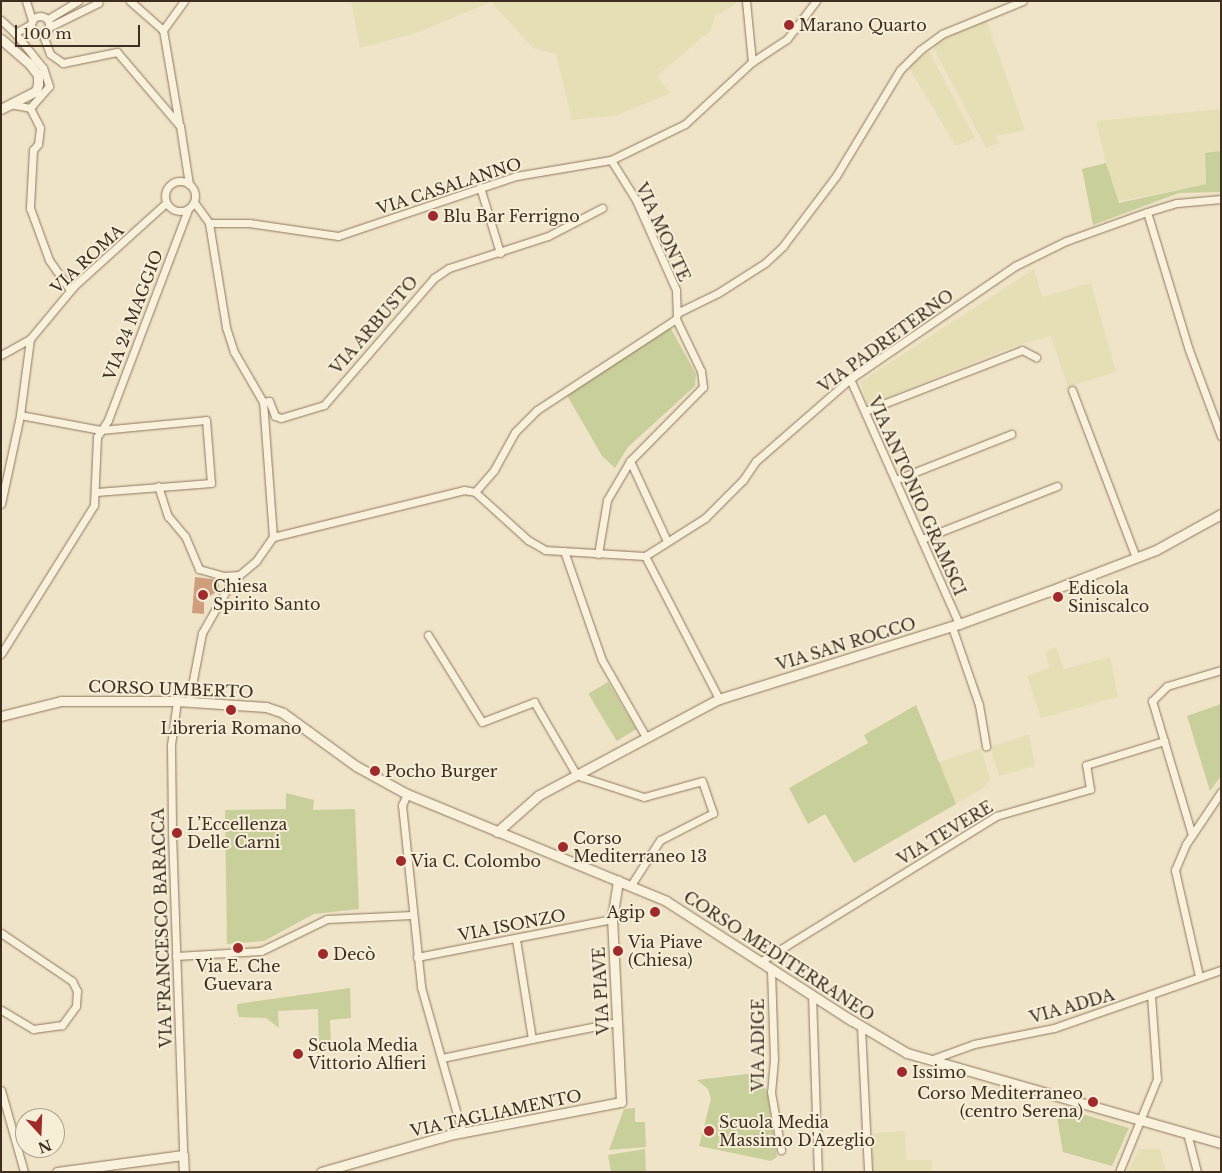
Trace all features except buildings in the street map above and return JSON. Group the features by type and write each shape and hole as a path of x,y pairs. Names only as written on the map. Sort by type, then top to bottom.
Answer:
{"main road":[{"path":"1,39 38,75 36,91 1,109"},
{"name":"VIA SAN ROCCO","path":"497,832 539,795 719,699 955,626 1136,558 1221,514"},
{"name":"CORSO UMBERTO","path":"1,716 61,702 189,701 242,704 283,713 356,766 407,794"},
{"name":"CORSO MEDITERRANEO","path":"407,794 666,901 861,1027 930,1060 1221,1143"},
{"name":"VIA PIAVE","path":"618,880 612,919 621,1102"},
{"name":"VIA TAGLIAMENTO","path":"321,1172 462,1132 621,1102"},
{"path":"57,1172 183,1155 184,1172"}],"street":[{"path":"21,1 27,5 34,31 42,33"},
{"path":"42,33 48,23 78,1"},
{"path":"130,1 163,30 189,184 194,192 194,202 209,223 226,327 234,352 262,402 273,537 256,562 231,582 202,633 189,701"},
{"path":"163,30 184,1"},
{"path":"746,1 752,62"},
{"name":"VIA CASALANNO","path":"209,223 249,223 338,236 516,176 611,160 685,124 752,62 787,39 816,1"},
{"path":"475,492 494,470 515,432 537,410 677,315 718,293 765,263 784,246 832,182 900,70 920,50 949,31 1023,1"},
{"path":"48,23 98,2"},
{"path":"15,33 38,16 48,23"},
{"path":"1,20 15,33 49,78 46,92 30,108"},
{"path":"42,33 50,54 63,63 117,52 180,126"},
{"path":"10,104 30,108"},
{"path":"30,108 40,128 30,177 30,208 49,260 70,290"},
{"name":"VIA MONTE","path":"611,160 651,232 676,290 677,315 701,371 703,387 630,461"},
{"path":"189,184 180,181 170,184 165,193 166,203 173,210 188,209 194,202"},
{"path":"480,187 500,253"},
{"name":"VIA PADRETERNO","path":"645,556 711,512 743,480 756,461 850,379 1026,259 1147,212 1186,202 1221,199"},
{"name":"VIA ROMA","path":"30,339 70,290 166,203"},
{"name":"VIA ARBUSTO","path":"262,402 269,401 275,416 281,418 324,404 434,278 449,268 548,236 602,208"},
{"name":"VIA 24 MAGGIO","path":"1,654 46,577 94,505 97,437 188,209"},
{"path":"1147,212 1189,350 1221,436"},
{"path":"1,355 30,339"},
{"path":"1,504 20,415 30,339"},
{"path":"865,411 1022,350 1036,357"},
{"name":"VIA ANTONIO GRAMSCI","path":"850,379 922,540 955,626 978,705 986,746"},
{"path":"1072,390 1136,558"},
{"path":"20,415 101,430 206,420 211,483 96,492"},
{"path":"896,480 1011,434"},
{"path":"630,461 667,541"},
{"path":"598,554 607,500 630,461"},
{"path":"158,486 168,516 184,536 199,569 223,576 239,575"},
{"path":"922,540 1057,486"},
{"path":"273,537 394,505 464,490 475,492 528,540 545,550 645,556 719,699"},
{"path":"564,552 602,660 646,737"},
{"path":"428,635 482,722 534,702 576,774 601,786 644,797 702,781 713,813 660,840 631,885"},
{"path":"1192,835 1152,700 1158,691 1221,670"},
{"name":"VIA FRANCESCO BARACCA","path":"177,701 171,745 183,1155"},
{"name":"VIA TEVERE","path":"760,962 996,816 1090,789 1086,765 1164,741"},
{"path":"1199,976 1175,870 1192,835 1221,792"},
{"path":"407,794 402,805 421,987 462,1132"},
{"path":"176,956 261,951 327,919 412,915"},
{"name":"VIA ISONZO","path":"417,957 612,919"},
{"path":"1,933 72,982 77,992 76,1006 62,1025 33,1029 1,1010"},
{"path":"516,939 532,1039"},
{"name":"VIA ADIGE","path":"772,970 774,1059 771,1092 781,1150"},
{"name":"VIA ADDA","path":"930,1060 974,1044 1054,1028 1151,996 1199,976 1221,970"},
{"path":"812,995 818,1172"},
{"path":"1119,1172 1142,1121 1159,1064 1151,996"},
{"path":"442,1058 617,1022"},
{"path":"861,1027 868,1172"},
{"path":"1,1090 24,1172"},
{"path":"1187,1133 1197,1172"}],"shaded area":[{"path":"351,1 736,1 736,4 715,16 711,30 657,76 670,93 617,115 572,120 556,54 533,48 491,2 416,33 360,48"},
{"path":"986,19 1025,130 996,136 998,143 986,148 933,47 943,37"},
{"path":"929,51 975,138 956,146 908,66"},
{"path":"1221,109 1221,151 1204,155 1206,184 1116,202 1096,121"},
{"path":"1034,269 1042,297 1091,283 1116,372 1068,387 1051,336 1014,346 868,405 860,382"},
{"path":"1056,647 1064,669 1110,657 1118,697 1041,718 1027,676 1049,668 1046,651"},
{"path":"1029,734 1035,766 999,776 990,747"},
{"path":"981,748 990,779 982,789 956,804 939,762"},
{"path":"905,1131 906,1160 932,1160 932,1172 872,1172 873,1133"},
{"path":"1139,1149 1160,1149 1166,1172 1128,1172"}],"green space":[{"path":"1221,151 1221,192 1179,193 1093,225 1082,169 1106,163 1119,203 1206,184 1205,153"},
{"path":"670,327 696,374 695,386 628,447 615,468 602,456 564,390"},
{"path":"608,682 636,729 617,741 588,694"},
{"path":"1221,704 1221,776 1210,791 1187,716"},
{"path":"916,705 956,804 854,863 825,814 808,824 789,788 868,743 864,735"},
{"path":"286,793 314,800 313,810 355,809 359,909 314,914 264,941 227,944 225,810 286,809"},
{"path":"350,988 351,1018 330,1020 331,1050 319,1051 318,1009 278,1011 279,1028 266,1018 239,1017 237,1010 237,1004"},
{"path":"755,1073 767,1091 777,1157 771,1161 699,1146 711,1099 708,1089 697,1080"},
{"path":"1055,1106 1129,1128 1112,1166 1063,1152"},
{"path":"635,1108 635,1122 645,1122 646,1147 609,1150 624,1109"},
{"path":"645,1149 646,1172 611,1172 608,1155"}],"place":[{"name":"Marano Quarto","path":"789,25"},
{"name":"Blu Bar Ferrigno","path":"433,216"},
{"name":"Chiesa Spirito Santo","path":"203,595"},
{"name":"Edicola Siniscalco","path":"1058,597"},
{"name":"Libreria Romano","path":"231,710"},
{"name":"Pocho Burger","path":"375,771"},
{"name":"L’Eccellenza Delle Carni","path":"177,833"},
{"name":"Corso Mediterraneo 13","path":"563,847"},
{"name":"Via C. Colombo","path":"401,861"},
{"name":"Agip","path":"655,912"},
{"name":"Via E. Che Guevara","path":"238,948"},
{"name":"Via Piave (Chiesa)","path":"618,951"},
{"name":"Decò","path":"323,954"},
{"name":"Scuola Media Vittorio Alfieri","path":"298,1054"},
{"name":"Issimo","path":"902,1072"},
{"name":"Corso Mediterraneo (centro Serena)","path":"1093,1102"},
{"name":"Scuola Media Massimo D'Azeglio","path":"709,1131"}]}
